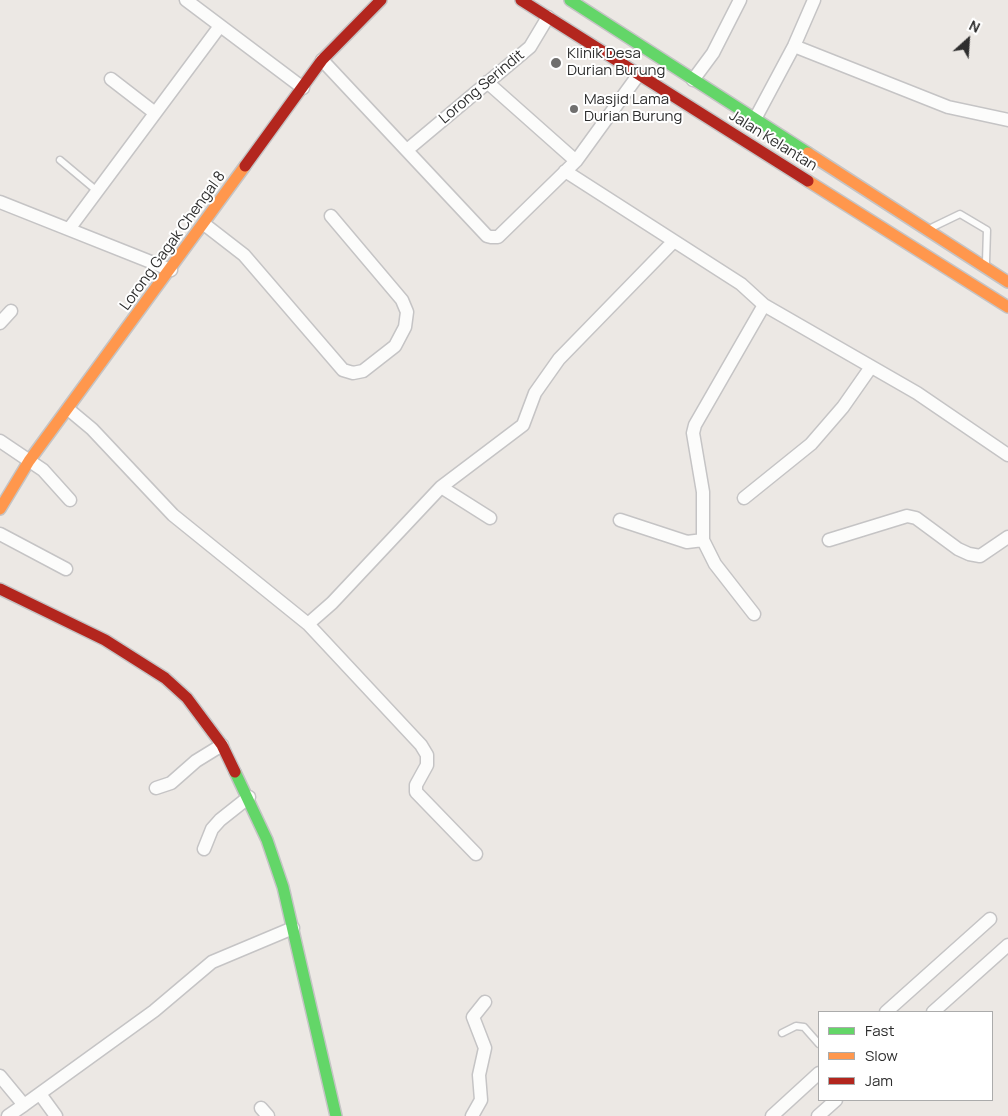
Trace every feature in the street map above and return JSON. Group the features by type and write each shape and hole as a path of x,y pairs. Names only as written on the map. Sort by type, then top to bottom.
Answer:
{"main road":[{"name":"Lorong Gagak Chengal 8","path":"1,506 29,461 171,270 322,60 381,0"},
{"name":"Jalan Kelantan","path":"521,0 1008,307"},
{"name":"Jalan Kelantan","path":"570,0 1008,282"},
{"path":"0,589 105,640 165,678 187,698 222,745 249,797 267,840 283,887 336,1116"}],"street":[{"path":"186,0 302,88"},
{"path":"693,80 713,53 740,0"},
{"path":"755,119 794,46 814,0"},
{"name":"Lorong Serindit","path":"407,150 530,46 548,17"},
{"path":"69,230 220,26"},
{"path":"794,46 948,107 1008,120"},
{"path":"322,60 487,236 491,238 498,236 576,161 639,74"},
{"path":"111,79 155,113"},
{"path":"488,82 576,161"},
{"path":"565,171 741,284 764,305 917,393 1008,455"},
{"path":"0,202 171,270"},
{"path":"204,224 244,255 343,370 354,373 364,370 395,346 406,328 407,312 402,300 331,216"},
{"path":"308,624 332,603 441,487 522,424 528,414 535,393 559,359 673,242"},
{"path":"754,614 715,564 703,540 703,492 693,433 695,426 764,305"},
{"path":"0,323 11,311"},
{"path":"744,498 811,444 843,407 871,367"},
{"path":"68,409 92,428 173,515 308,624 421,745 427,755 427,765 416,784 416,792 476,854"},
{"path":"0,441 48,475 70,500"},
{"path":"441,487 490,518"},
{"path":"829,540 907,516 916,518 958,550 969,554 980,556 1008,537"},
{"path":"620,520 687,542 703,540"},
{"path":"0,534 66,569"},
{"path":"156,788 171,783 196,761 222,745"},
{"path":"204,849 212,829 220,820 249,797"},
{"path":"887,1011 990,919"},
{"path":"8,1116 154,1011 212,962 292,928"},
{"path":"934,1011 1008,945"},
{"path":"472,1116 481,1100 479,1075 485,1048 473,1017 484,1002"},
{"path":"772,1116 818,1074"},
{"path":"0,1076 24,1105"},
{"path":"40,1094 56,1116"},
{"path":"818,1116 835,1101"}],"lane":[{"path":"60,160 98,191"},
{"path":"926,230 960,214 987,230 986,268"},
{"path":"782,1033 796,1026 804,1027 818,1043"}],"traffic: fast":[{"path":"570,0 808,153"},
{"path":"235,772 267,840 283,887 336,1116"}],"traffic: slow":[{"path":"808,153 1008,282"},
{"path":"0,509 29,461 245,166"},
{"path":"808,181 1008,307"}],"traffic: jam":[{"path":"245,166 322,60 381,0"},
{"path":"521,0 808,181"},
{"path":"0,589 105,640 165,678 187,698 222,745 235,772"}],"place":[{"name":"Klinik Desa Durian Burung","path":"556,63"},
{"name":"Masjid Lama Durian Burung","path":"574,109"}]}
